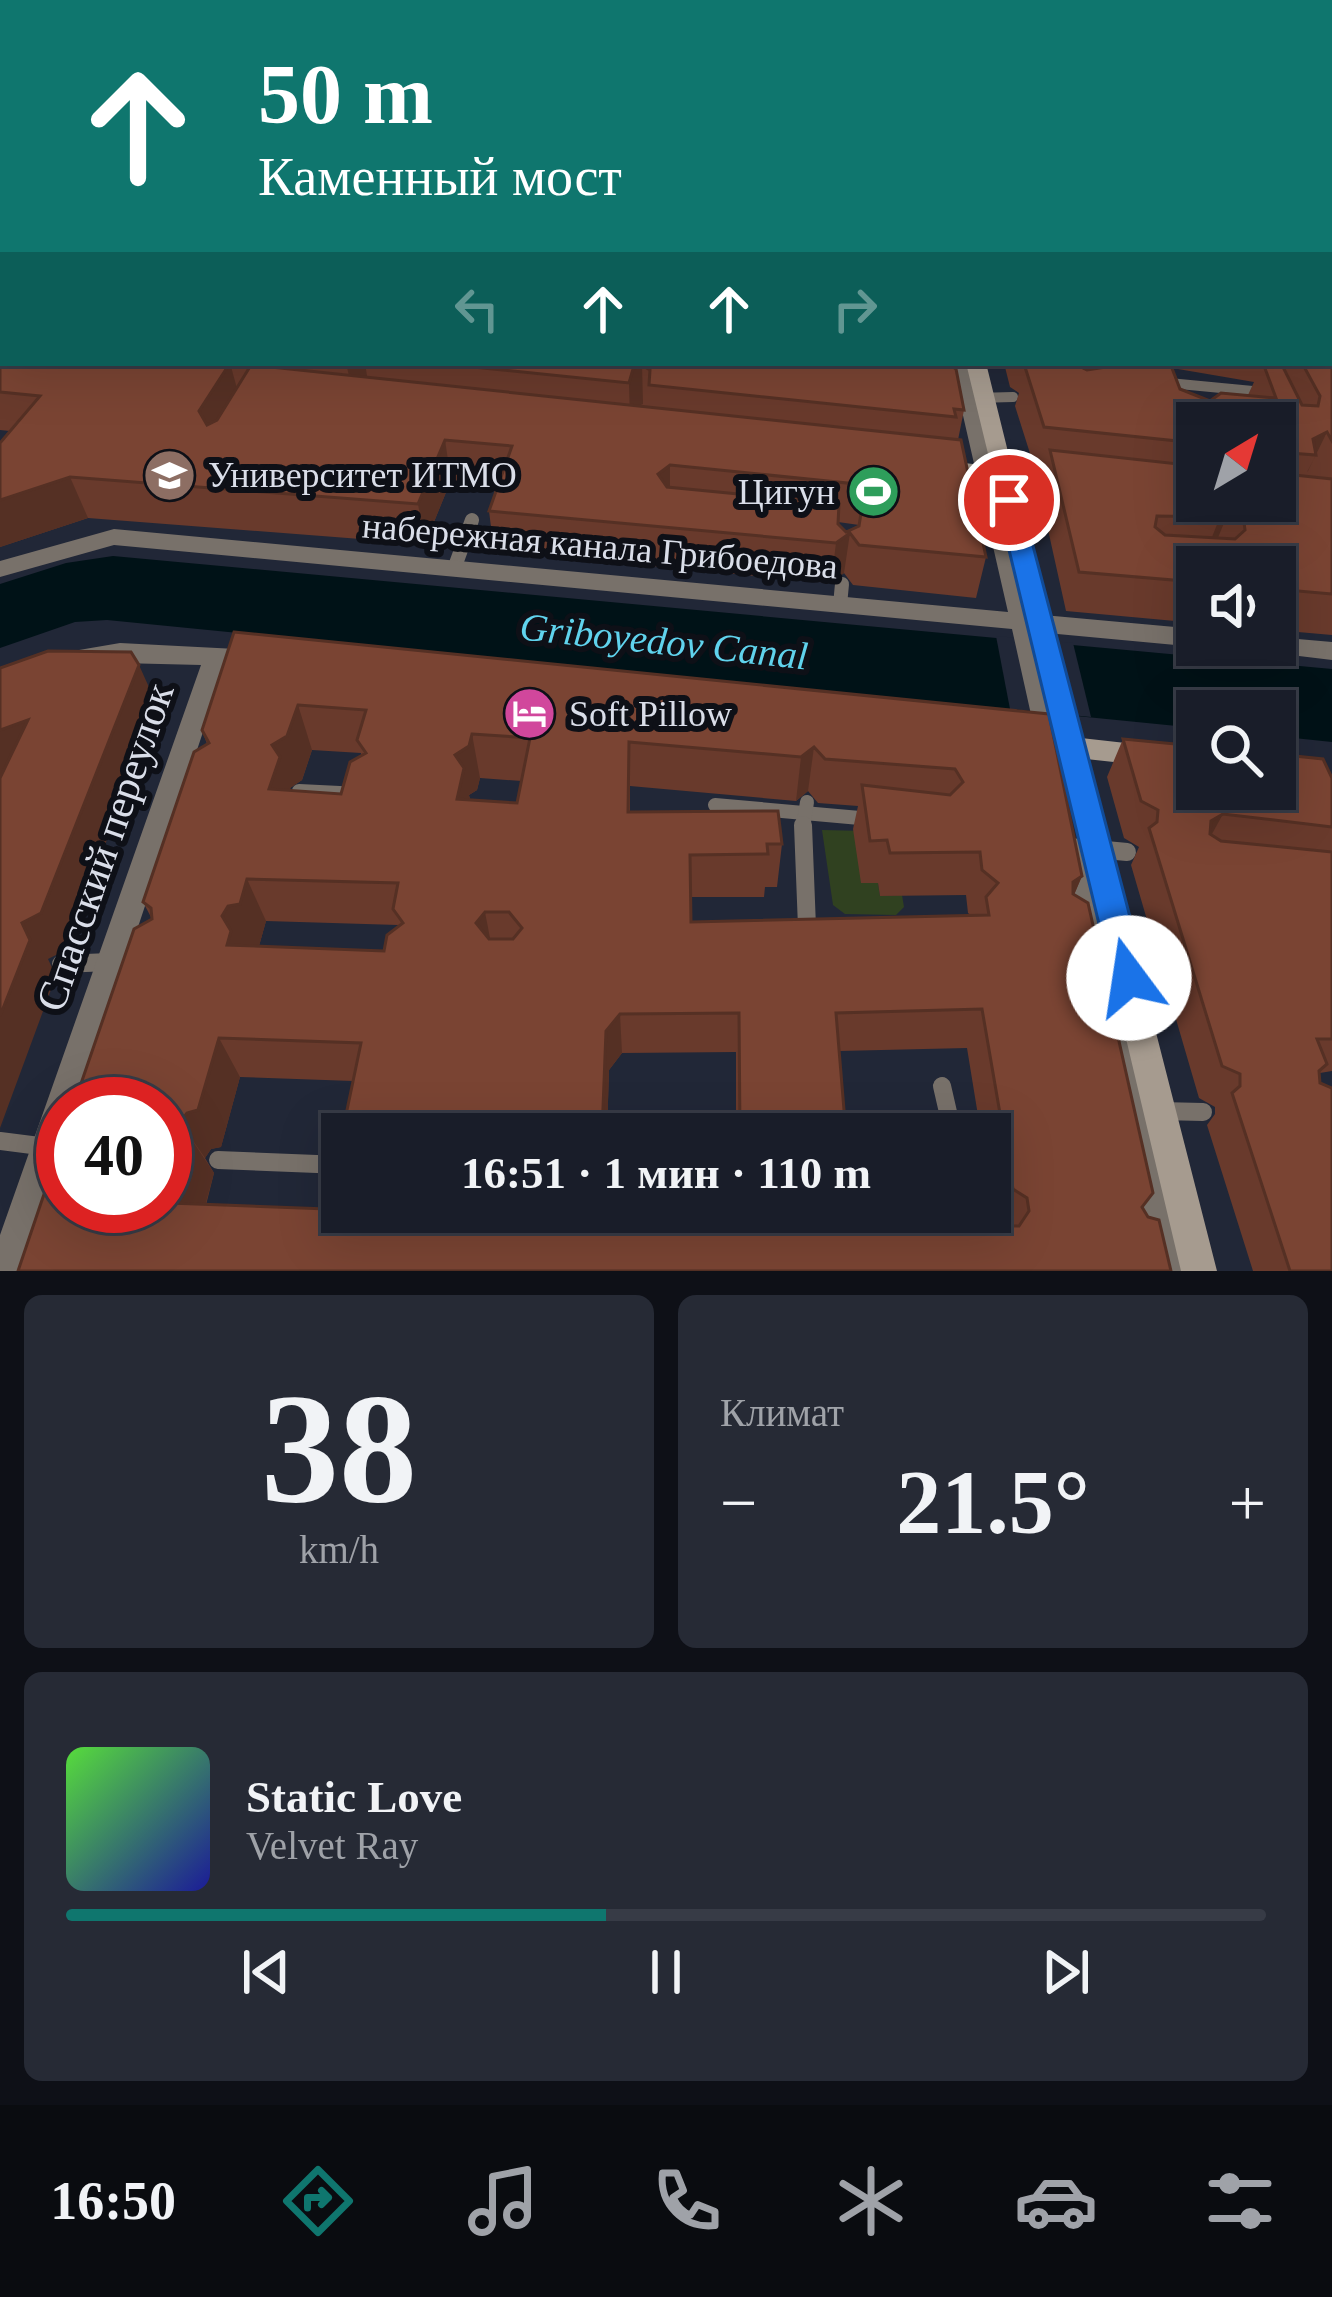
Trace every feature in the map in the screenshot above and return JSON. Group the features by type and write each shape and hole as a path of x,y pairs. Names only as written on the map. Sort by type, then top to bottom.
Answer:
{"street":[{"path":"962,366 995,473 1032,631 1049,732 1174,1248"},
{"path":"969,399 975,366"},
{"path":"913,464 1090,483"},
{"name":"набережная канала Грибоедова","path":"0,569 114,537 454,569 841,595 1032,631 1176,637"},
{"path":"1296,648 1332,651"},
{"path":"56,665 120,652 288,662"},
{"name":"Спасский переулок","path":"79,1077 217,655"},
{"path":"1049,732 1176,757"},
{"path":"1049,732 1111,851 1096,933 1160,1111 1174,1271"},
{"name":"Спасский переулок","path":"4,1271 36,1194"}],"lane":[{"path":"1174,400 1168,382 1271,393 1276,402"},
{"path":"969,399 1013,397"},
{"path":"454,569 472,520"},
{"path":"299,790 367,795"},
{"path":"715,805 806,808 893,821"},
{"path":"806,808 800,842 807,926"},
{"path":"786,927 830,926"},
{"path":"61,964 119,961"},
{"path":"942,1086 948,1113"},
{"path":"1160,1111 1203,1112"},
{"path":"0,1142 36,1146"},
{"path":"218,1160 321,1165"},
{"path":"986,1233 997,1239"}],"green space":[{"path":"822,830 910,832 861,883 878,883 880,896 902,895 904,907 896,915 845,914 833,905"}],"water":[{"name":"Griboyedov Canal","path":"113,556 1176,655 1176,666 1332,669 1332,742 1296,738 1296,690 1176,690 1176,726 107,620 75,622 0,648 0,584 66,563"}],"pier":[{"path":"996,636 1073,643 1091,717 1010,709"}],"building":[{"path":"0,366 228,366 199,411 207,425 217,420 250,366 260,366 961,440 986,557 859,545 850,533 836,543 489,511 512,446 445,440 418,504 70,477 0,500 0,443 40,396 0,392","holes":["670,465 886,487 896,500 888,508 862,507 859,526 846,532 838,524 839,504 667,487 658,474"]},
{"path":"463,366 640,366 633,369 629,383"},
{"path":"644,366 952,366 964,410 954,409 956,417 649,385 650,370"},
{"path":"1171,366 1180,389 1210,401 1221,393 1276,398 1264,366 1282,366 1302,405 1318,406 1320,396 1304,366 1332,366 1332,441 1327,432 1313,439 1316,455 1296,453 1296,402 1176,402 1176,441 1044,427 1025,367"},
{"path":"1050,450 1176,464 1176,516 1157,516 1155,527 1165,535 1235,539 1245,530 1244,522 1296,522 1296,475 1332,479 1332,594 1296,591 1296,546 1176,546 1176,580 1079,572"},
{"path":"234,632 1049,714 1082,876 1073,882 1073,894 1088,903 1153,1193 1142,1207 1148,1217 1159,1220 1171,1271 18,1271 36,1218 36,1233 192,1233 192,1204 321,1209 321,1233 1011,1233 1011,1226 1019,1226 1029,1211 1027,1198 1013,1189 1011,1113 1000,1113 982,1009 836,1013 844,1113 740,1113 739,1013 620,1014 606,1031 603,1113 346,1113 361,1043 219,1038 198,1110 192,1112 192,1077 83,1077 134,929 152,919 151,908 143,902 194,752 209,743 202,730","holes":["298,705 366,710 357,740 366,753 350,762 341,794 269,789 280,757 272,745 287,736","472,734 530,738 517,803 457,799 464,768 455,755 469,746","629,742 801,757 814,747 825,759 955,769 963,782 950,795 862,785 870,841 887,840 890,853 980,852 982,870 998,883 986,897 989,915 691,922 690,855 768,854 767,844 782,844 778,811 628,812","247,879 398,883 393,909 403,923 387,935 384,951 227,945 231,931 222,916 228,906 240,904","485,912 509,912 522,928 513,939 489,939 476,923"]},
{"path":"48,651 131,652 139,665 41,913 22,923 30,940 0,1016 0,778 28,720 0,730 0,668"},
{"path":"1123,739 1176,744 1176,810 1296,810 1296,756 1323,759 1332,778 1332,827 1223,814 1211,821 1210,834 1221,841 1332,852 1332,1039 1317,1039 1327,1064 1319,1071 1320,1083 1332,1088 1332,1271 1290,1271 1232,1093 1240,1086 1240,1074 1222,1066 1149,828 1157,822 1158,810 1141,801"}],"place":[{"name":"Университет ИТМО","path":"169,475"},
{"name":"Цигун","path":"874,492"},
{"name":"Soft Pillow","path":"530,714"}],"route":[{"path":"1009,500 1129,978"}]}
